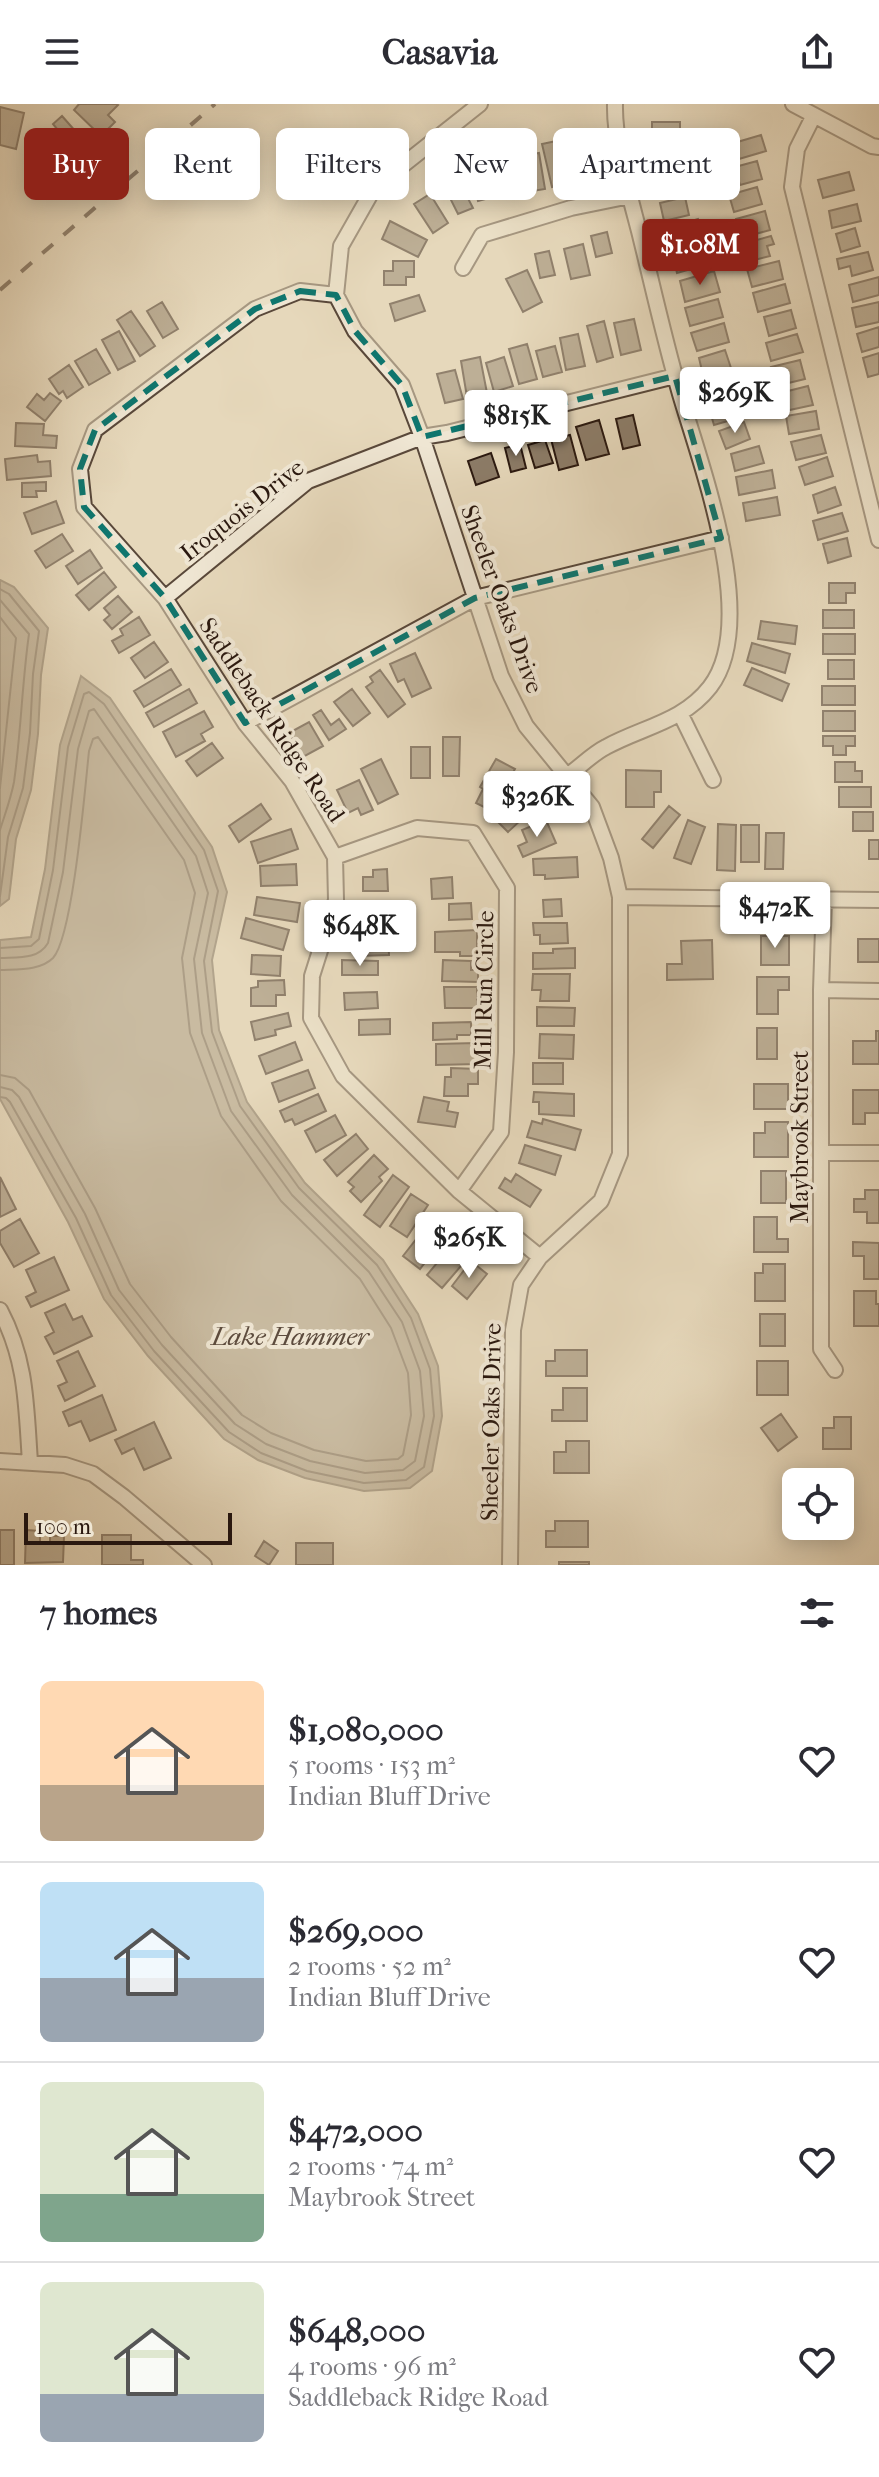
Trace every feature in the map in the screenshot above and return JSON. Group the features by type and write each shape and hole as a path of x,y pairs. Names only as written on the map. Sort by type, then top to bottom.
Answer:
{"street":[{"path":"336,295 341,246 374,188 480,104"},
{"path":"615,104 617,128"},
{"path":"793,104 879,147"},
{"path":"814,115 797,149 792,187 879,540"},
{"path":"463,268 482,235 571,208 610,200"},
{"path":"567,776 604,747 681,715 710,687 724,661 730,618 721,538 675,376 631,200"},
{"name":"Saddleback Ridge Road","path":"336,295 300,291 255,309 95,430 80,469 84,507 165,598 245,723 292,781 335,857 336,900 312,976 311,1018 343,1076 459,1191 540,1257"},
{"name":"Sheeler Oaks Drive","path":"336,295 355,331 402,385 501,676 526,726 592,807 611,858 620,897 620,1154 601,1201 540,1257 521,1285 513,1330 510,1565"},
{"name":"Iroquois Drive","path":"165,598 308,481 422,437 675,376"},
{"path":"245,723 475,598 721,538"},
{"path":"681,715 713,780"},
{"name":"Mill Run Circle","path":"335,857 417,828 473,833 507,888 506,1052 501,1132 459,1191"},
{"path":"620,897 879,900"},
{"name":"Maybrook Street","path":"824,899 821,1349 835,1370"},
{"path":"821,990 879,991"},
{"path":"823,1153 879,1153"},
{"path":"0,1310 18,1350 25,1388 30,1462"},
{"path":"0,1461 65,1465 93,1474 204,1565"}],"highlighted area":[{"path":"300,291 336,295 355,331 402,385 422,437 675,376 721,538 475,598 245,723 165,598 84,507 80,469 95,430 255,309"}],"water":[{"path":"0,580 14,587 48,628 31,790 16,839 9,899 0,906"},
{"name":"Lake Hammer","path":"81,676 110,698 212,847 227,892 212,960 219,1030 247,1102 305,1183 383,1260 418,1314 438,1366 442,1416 432,1471 410,1488 364,1491 305,1478 258,1460 224,1439 148,1356 104,1299 68,1222 0,1099 0,940 31,937 45,869 60,745"}],"building":[{"path":"79,104 118,105 108,115 115,122 109,128 93,128 74,110"},
{"path":"0,107 24,113 16,149 0,145"},
{"path":"62,116 73,128 56,128 53,124"},
{"path":"652,122 680,122 680,128 652,128"},
{"path":"761,135 766,151 740,159 740,141"},
{"path":"553,142 553,187 552,187 542,144"},
{"path":"537,153 545,189 537,190"},
{"path":"757,161 762,179 740,185 740,166"},
{"path":"849,172 854,190 823,198 818,180"},
{"path":"757,187 762,204 734,212 730,200 740,200 740,192"},
{"path":"425,197 425,200 434,200 448,223 433,233 414,204"},
{"path":"451,200 469,200 473,208 458,214"},
{"path":"686,200 689,215 664,221 660,203"},
{"path":"857,204 861,221 832,228 829,211"},
{"path":"765,211 770,230 741,238 736,219"},
{"path":"698,219 704,237 671,247 665,229"},
{"path":"390,221 427,240 418,257 382,239"},
{"path":"855,228 860,246 841,252 836,234"},
{"path":"607,232 612,253 596,257 591,236"},
{"path":"771,236 774,244 767,246 770,256 747,262 742,244"},
{"path":"583,244 590,275 571,279 564,249"},
{"path":"699,245 705,265 677,273 672,252"},
{"path":"549,251 555,275 540,278 535,254"},
{"path":"868,252 873,270 852,276 850,266 839,269 837,259"},
{"path":"393,261 414,261 414,277 406,277 406,285 384,285 384,271 393,271"},
{"path":"779,261 783,279 752,287 747,269"},
{"path":"527,270 542,302 523,312 506,279"},
{"path":"714,271 720,292 685,302 680,281"},
{"path":"879,277 879,295 853,302 849,285"},
{"path":"785,284 790,303 758,312 753,293"},
{"path":"419,295 425,311 395,321 390,304"},
{"path":"718,299 723,317 690,326 685,308"},
{"path":"162,302 178,329 163,338 147,311"},
{"path":"879,302 879,322 856,327 852,308"},
{"path":"791,310 796,328 769,336 764,317"},
{"path":"131,311 155,346 140,356 117,320"},
{"path":"634,319 641,350 621,355 614,323"},
{"path":"604,321 613,357 597,362 587,326"},
{"path":"724,323 729,342 697,351 691,333"},
{"path":"879,327 879,347 862,352 857,334"},
{"path":"119,331 135,361 118,370 102,340"},
{"path":"578,334 585,366 566,370 560,338"},
{"path":"797,334 803,352 771,361 766,343"},
{"path":"527,344 537,379 519,384 509,349"},
{"path":"555,346 562,372 543,377 536,351"},
{"path":"96,349 110,373 89,385 75,361"},
{"path":"725,350 731,368 703,375 699,358"},
{"path":"879,353 879,374 868,377 863,358"},
{"path":"480,357 487,393 467,397 461,361"},
{"path":"504,357 513,386 494,392 486,363"},
{"path":"800,360 805,379 776,386 771,367"},
{"path":"69,365 83,387 67,398 63,391 59,394 49,379"},
{"path":"455,370 463,399 445,403 437,374"},
{"path":"740,373 745,391 709,401 704,382"},
{"path":"808,386 813,405 785,411 780,393"},
{"path":"50,393 61,401 45,421 27,407 37,394 44,400"},
{"path":"732,400 738,418 714,425 709,408"},
{"path":"816,411 819,429 789,434 786,416"},
{"path":"633,415 640,445 623,449 616,419"},
{"path":"599,420 609,454 586,460 576,427"},
{"path":"744,422 750,439 726,449 719,431"},
{"path":"16,423 44,424 43,435 57,436 56,448 15,446"},
{"path":"570,435 578,465 559,470 551,439"},
{"path":"821,435 826,453 796,460 791,442"},
{"path":"545,440 553,463 535,468 528,445"},
{"path":"520,444 526,468 511,472 505,448"},
{"path":"759,446 764,463 735,471 731,454"},
{"path":"491,453 499,477 476,485 468,461"},
{"path":"37,455 38,462 50,461 51,476 7,480 5,459"},
{"path":"827,457 833,476 805,485 799,467"},
{"path":"772,470 775,488 739,495 736,477"},
{"path":"46,482 46,491 36,491 37,497 22,497 22,483"},
{"path":"835,487 841,505 818,513 813,495"},
{"path":"777,497 780,515 746,521 743,503"},
{"path":"56,501 64,523 32,534 24,513"},
{"path":"842,513 848,531 818,540 813,521"},
{"path":"62,534 73,551 46,568 35,551"},
{"path":"847,538 851,556 828,563 823,544"},
{"path":"90,550 102,568 78,584 66,566"},
{"path":"104,572 116,587 89,610 76,595"},
{"path":"829,583 855,583 855,593 846,593 846,603 829,603"},
{"path":"118,596 132,612 112,629 104,620 110,615 104,608"},
{"path":"823,610 854,610 854,628 823,628"},
{"path":"139,617 150,635 119,653 112,641 123,635 120,629"},
{"path":"761,621 797,626 795,644 758,639"},
{"path":"823,634 855,634 855,654 823,654"},
{"path":"154,642 168,662 145,678 131,658"},
{"path":"752,643 790,654 785,673 747,661"},
{"path":"415,653 431,688 412,697 404,679 398,682 390,664"},
{"path":"828,660 854,660 854,679 828,679"},
{"path":"752,668 789,684 782,701 744,685"},
{"path":"171,669 181,685 144,707 134,691"},
{"path":"380,670 405,704 388,717 366,687 373,682 370,677"},
{"path":"822,686 855,686 855,705 822,705"},
{"path":"189,689 197,703 154,727 146,713"},
{"path":"352,689 370,713 353,726 334,702"},
{"path":"321,710 331,725 339,719 346,729 329,740 313,715"},
{"path":"204,711 213,727 201,734 205,741 176,757 163,732"},
{"path":"823,711 855,711 855,731 823,731"},
{"path":"309,722 323,746 303,757 289,733"},
{"path":"823,736 855,736 855,746 846,746 846,755 833,755 833,746 823,746"},
{"path":"443,737 460,737 459,776 443,776"},
{"path":"212,743 223,758 197,776 186,761"},
{"path":"411,747 430,747 430,778 411,778"},
{"path":"381,759 398,794 378,804 361,769"},
{"path":"496,759 515,769 492,811 476,803 483,789 480,787"},
{"path":"835,762 855,762 855,771 862,771 862,782 835,782"},
{"path":"626,770 661,771 661,792 654,792 654,807 626,807"},
{"path":"359,780 373,810 361,815 358,808 348,813 337,790"},
{"path":"839,787 871,787 871,807 839,807"},
{"path":"526,794 537,805 508,832 497,821"},
{"path":"261,804 271,819 239,842 229,826"},
{"path":"669,806 680,815 653,848 642,839"},
{"path":"853,812 873,812 873,831 853,831"},
{"path":"546,820 556,843 523,857 518,846 527,842 522,830"},
{"path":"688,820 705,827 691,864 674,858"},
{"path":"718,824 736,825 735,871 717,870"},
{"path":"741,825 759,825 759,862 741,862"},
{"path":"291,829 298,849 258,863 251,842"},
{"path":"766,833 784,833 783,869 765,869"},
{"path":"869,840 879,840 879,859 869,859"},
{"path":"577,857 578,877 545,879 545,875 534,875 533,859"},
{"path":"296,864 297,885 261,886 260,866"},
{"path":"387,869 388,891 363,891 363,877 373,877 373,870"},
{"path":"452,877 453,898 432,899 431,879"},
{"path":"257,897 300,903 297,922 254,915"},
{"path":"561,899 562,916 544,917 543,900"},
{"path":"471,903 472,919 449,920 449,904"},
{"path":"358,906 395,908 394,930 357,929"},
{"path":"246,918 289,930 283,950 241,938"},
{"path":"533,923 567,923 568,943 540,944 540,935 534,935"},
{"path":"477,930 477,956 435,952 435,932"},
{"path":"388,934 389,955 358,956 358,946 351,947 351,935"},
{"path":"761,936 789,936 789,965 761,965"},
{"path":"858,939 879,939 879,962 858,962"},
{"path":"712,940 713,979 667,980 667,964 682,964 681,941"},
{"path":"575,948 575,968 533,969 533,953"},
{"path":"252,955 281,956 280,976 251,974"},
{"path":"342,960 378,961 378,975 342,975"},
{"path":"443,960 471,961 471,970 478,970 478,982 442,981"},
{"path":"533,974 570,974 569,1001 540,1001 541,990 532,990"},
{"path":"757,977 789,977 789,990 778,990 778,1014 757,1014"},
{"path":"284,980 285,995 276,995 276,1006 251,1006 251,988 258,987 258,981"},
{"path":"444,987 477,987 477,1008 445,1008"},
{"path":"377,992 378,1008 345,1010 344,993"},
{"path":"537,1007 575,1008 574,1026 537,1026"},
{"path":"288,1013 291,1026 275,1030 276,1035 255,1040 251,1022"},
{"path":"390,1019 390,1034 359,1035 359,1020"},
{"path":"471,1022 471,1035 433,1040 433,1023"},
{"path":"757,1028 777,1028 777,1059 757,1059"},
{"path":"876,1031 879,1031 879,1064 853,1064 853,1041 876,1041"},
{"path":"540,1034 574,1035 573,1059 539,1058"},
{"path":"295,1042 302,1060 266,1074 259,1056"},
{"path":"476,1043 477,1064 436,1065 436,1044"},
{"path":"533,1063 563,1063 563,1084 533,1084"},
{"path":"451,1068 478,1069 478,1084 468,1084 468,1096 444,1096 445,1077 451,1077"},
{"path":"308,1070 315,1088 279,1102 272,1083"},
{"path":"754,1084 788,1084 788,1109 754,1109"},
{"path":"853,1090 879,1090 879,1113 865,1113 865,1124 853,1124"},
{"path":"534,1092 574,1094 574,1116 539,1114 539,1102 533,1102"},
{"path":"318,1094 326,1111 295,1125 292,1119 285,1122 280,1111"},
{"path":"424,1097 449,1102 447,1111 458,1113 455,1127 418,1122"},
{"path":"335,1115 346,1135 316,1152 305,1131"},
{"path":"543,1119 581,1130 575,1150 527,1137 532,1121 542,1124"},
{"path":"765,1122 788,1122 788,1157 754,1157 754,1133 765,1133"},
{"path":"356,1134 368,1149 337,1176 324,1160"},
{"path":"525,1145 561,1156 555,1175 519,1163"},
{"path":"374,1155 388,1169 379,1177 382,1181 361,1202 350,1191 354,1187 348,1182"},
{"path":"761,1171 786,1171 786,1203 761,1203"},
{"path":"516,1174 541,1190 530,1207 499,1188 505,1178 511,1182"},
{"path":"393,1175 409,1187 380,1227 364,1215"},
{"path":"0,1177 16,1209 0,1217"},
{"path":"865,1190 879,1190 879,1223 867,1223 867,1212 854,1212 854,1199 865,1199"},
{"path":"411,1194 428,1205 407,1237 390,1226"},
{"path":"754,1217 777,1217 777,1239 788,1239 788,1252 754,1252"},
{"path":"20,1219 39,1253 14,1267 0,1243 0,1231"},
{"path":"432,1219 448,1232 420,1269 403,1256"},
{"path":"457,1239 473,1252 442,1288 427,1275"},
{"path":"853,1242 879,1243 879,1279 864,1279 864,1256 853,1256"},
{"path":"54,1257 69,1290 31,1307 26,1297 36,1292 26,1270"},
{"path":"471,1261 487,1274 467,1299 452,1286"},
{"path":"763,1264 785,1264 785,1301 755,1301 755,1273 763,1273"},
{"path":"854,1291 876,1291 879,1326 854,1326"},
{"path":"65,1304 73,1320 82,1316 92,1336 54,1354 45,1337 54,1332 45,1313"},
{"path":"760,1314 785,1314 785,1346 760,1346"},
{"path":"555,1350 587,1350 587,1376 546,1376 546,1361 555,1361"},
{"path":"78,1351 95,1386 65,1401 58,1386 67,1382 57,1361"},
{"path":"757,1361 788,1361 788,1395 757,1395"},
{"path":"563,1388 587,1388 587,1421 552,1421 552,1410 563,1410"},
{"path":"102,1395 116,1430 90,1441 81,1421 69,1426 63,1412"},
{"path":"781,1414 797,1437 778,1451 761,1428"},
{"path":"834,1417 851,1417 851,1449 823,1449 823,1428 834,1428"},
{"path":"154,1422 171,1458 144,1470 134,1448 122,1454 115,1440"},
{"path":"566,1441 589,1441 589,1473 554,1473 554,1452 566,1452"},
{"path":"555,1521 588,1521 588,1547 546,1547 546,1531 555,1531"},
{"path":"0,1530 14,1530 14,1565 0,1565"},
{"path":"26,1530 40,1531 40,1542 50,1542 50,1536 64,1536 63,1562 25,1563"},
{"path":"102,1535 131,1535 131,1560 143,1560 143,1565 102,1565"},
{"path":"264,1541 278,1551 269,1565 255,1556"},
{"path":"296,1543 333,1543 333,1565 296,1565"},
{"path":"559,1562 589,1562 589,1565 559,1565"}],"railway":[{"path":"0,290 215,104"}]}
